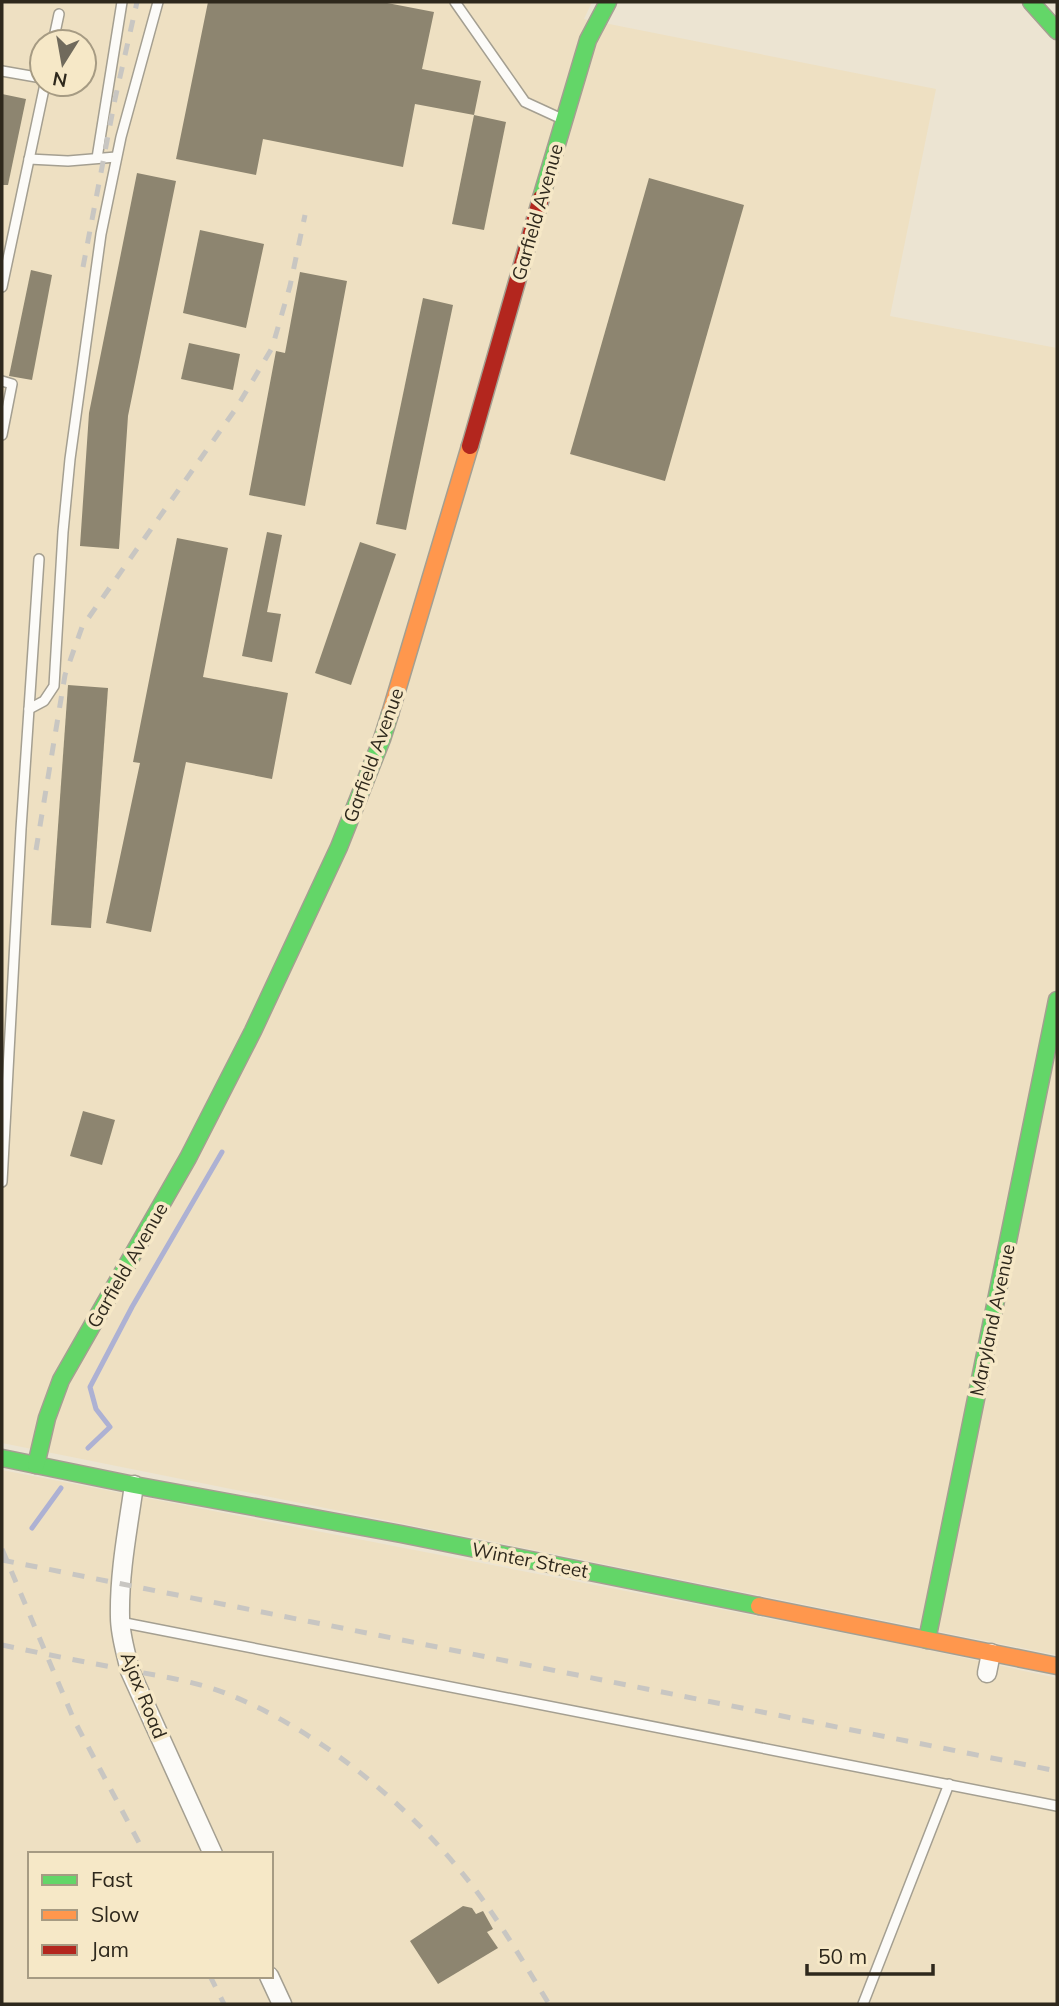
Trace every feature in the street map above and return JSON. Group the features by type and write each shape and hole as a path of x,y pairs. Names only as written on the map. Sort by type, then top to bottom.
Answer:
{"main road":[{"name":"Garfield Avenue","path":"36,1465 49,1409 61,1380 170,1190 229,1079 295,944 369,775 454,500 563,120 588,40 608,2"},
{"path":"1031,2 1057,31"},
{"name":"Maryland Avenue","path":"927,1640 1057,1000"},
{"name":"Winter Street","path":"2,1458 401,1534 1057,1666"}],"street":[{"name":"Ajax Road","path":"134,1485 121,1585 120,1622 131,1671 212,1852"},
{"path":"987,1673 991,1653"},
{"path":"270,1978 282,2004"}],"lane":[{"path":"97,158 122,2"},
{"path":"29,709 44,701 54,686 63,532 72,443 100,234 116,157 158,2"},
{"path":"455,2 525,102 563,120"},
{"path":"56,28 59,14"},
{"path":"2,71 28,76"},
{"path":"2,286 42,98"},
{"path":"29,159 57,161 116,157"},
{"path":"2,381 12,384 2,435"},
{"path":"2,1182 40,559"},
{"path":"120,1622 1057,1806"},
{"path":"863,2004 949,1784"}],"shaded area":[{"path":"2,2 592,2 584,19 936,89 890,316 1057,348 1057,1655 2,1443"},
{"path":"2,1470 899,1644 1057,1678 1057,2004 2,2004"}],"building":[{"path":"208,2 382,2 434,12 422,69 481,81 474,115 415,104 403,167 263,139 256,175 176,159"},
{"path":"2,94 26,99 8,185 2,185"},
{"path":"474,115 506,122 484,230 452,224"},
{"path":"137,173 176,181 128,416 119,549 80,546 89,413"},
{"path":"649,178 744,205 665,481 570,454"},
{"path":"200,230 264,244 246,328 183,313"},
{"path":"31,270 52,275 32,380 9,376"},
{"path":"300,272 347,281 305,506 249,495 276,351 285,353"},
{"path":"423,298 453,305 406,530 376,524"},
{"path":"189,343 240,354 233,390 181,379"},
{"path":"267,532 282,535 267,612 281,614 272,662 242,656"},
{"path":"177,538 228,548 203,677 288,693 272,779 186,762 151,932 106,923 140,763 133,762"},
{"path":"360,542 396,554 351,685 315,673"},
{"path":"68,685 108,688 91,928 51,925"},
{"path":"83,1111 115,1120 102,1165 70,1156"},
{"path":"463,1906 472,1908 476,1914 483,1911 493,1929 487,1932 498,1948 438,1984 410,1941"}],"waterway":[{"path":"88,1448 110,1427 96,1409 90,1387 132,1307 222,1152"},
{"path":"32,1528 61,1488"}],"railway":[{"path":"83,267 115,99 137,2"},
{"path":"36,850 65,675 82,627 237,407 272,348 290,286 305,215"},
{"path":"2,1549 74,1720 144,1852"},
{"path":"2,1560 1057,1771"},
{"path":"2,1645 177,1679 213,1689 260,1709 329,1750 393,1801 450,1858 494,1916 549,2004"},
{"path":"211,1978 224,2004"}],"traffic: fast":[{"path":"541,198 588,40 608,2"},
{"path":"1031,2 1057,31"},
{"path":"36,1465 47,1418 61,1380 188,1158 253,1031 339,847 390,714"},
{"path":"927,1640 1057,1000"},
{"path":"2,1458 759,1606"}],"traffic: slow":[{"path":"390,714 470,446"},
{"path":"759,1606 1057,1666"}],"traffic: jam":[{"path":"470,446 541,198"}]}
